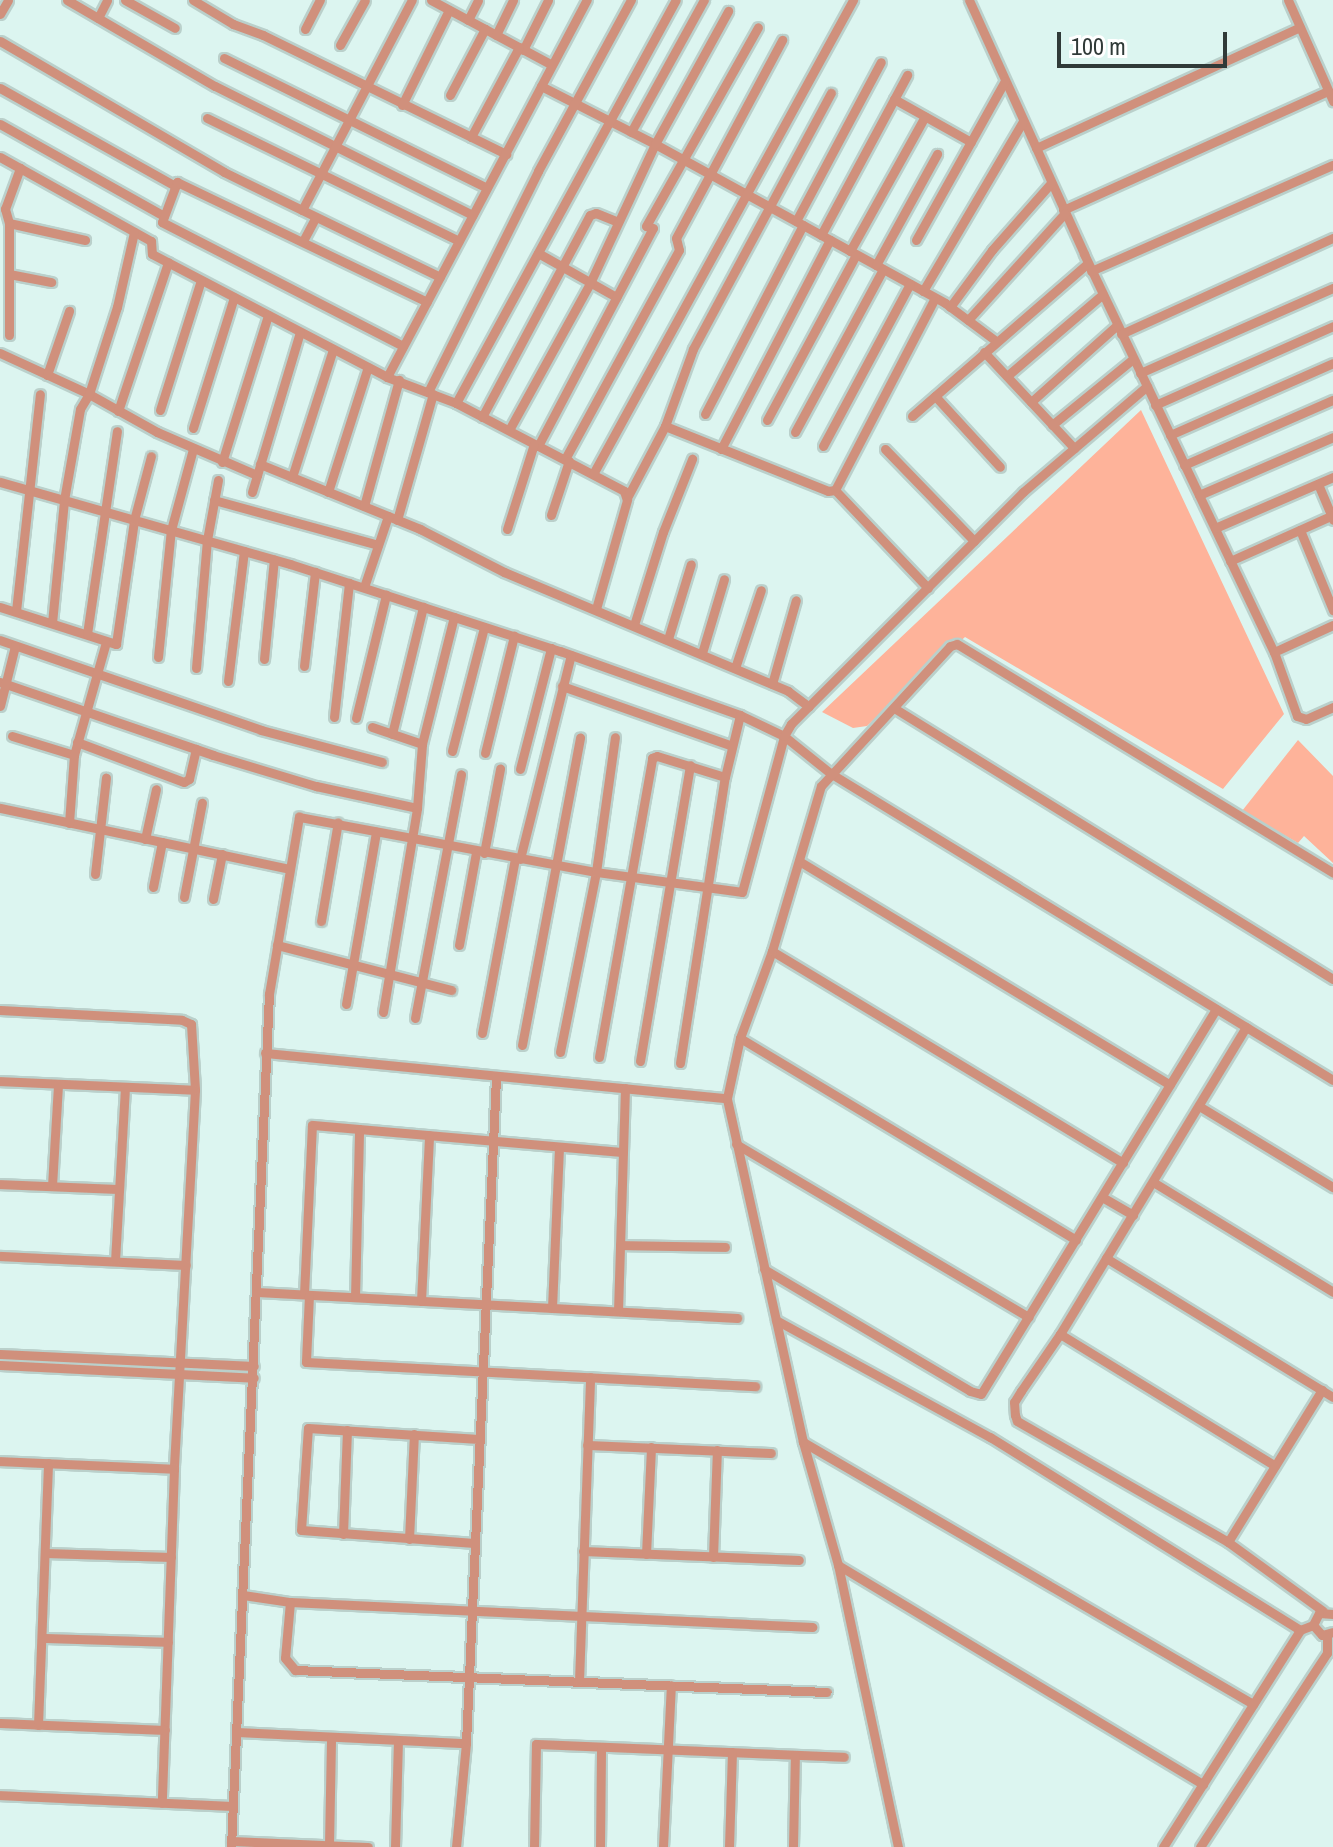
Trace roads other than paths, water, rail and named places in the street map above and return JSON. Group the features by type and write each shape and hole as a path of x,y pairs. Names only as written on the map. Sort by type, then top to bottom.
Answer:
{"street":[{"path":"0,14 8,0"},
{"path":"67,0 215,86 473,215"},
{"path":"98,18 107,0"},
{"path":"125,0 175,28"},
{"path":"193,0 233,24 263,35 506,154"},
{"path":"305,29 320,0"},
{"path":"340,45 365,0"},
{"path":"302,210 412,0"},
{"path":"468,20 478,0"},
{"path":"496,35 513,0"},
{"path":"471,137 548,0"},
{"path":"387,377 587,0"},
{"path":"364,587 378,545 392,518 430,393 574,103 631,0"},
{"path":"456,403 676,0"},
{"path":"631,132 704,0"},
{"path":"593,474 853,0"},
{"path":"969,0 1089,267 1274,652 1299,717 1306,719 1333,707"},
{"path":"1288,0 1333,101"},
{"path":"402,105 441,4 552,65"},
{"path":"509,430 590,283 616,221 655,144 728,11"},
{"path":"507,529 536,445 653,228 646,226 758,27"},
{"path":"1036,148 1300,27"},
{"path":"450,95 485,29"},
{"path":"551,515 567,460 679,250 676,238 782,40"},
{"path":"0,41 168,142 440,277"},
{"path":"224,58 348,122 487,188"},
{"path":"705,414 881,62"},
{"path":"721,449 907,75"},
{"path":"916,240 1005,81"},
{"path":"541,86 683,159 923,291 996,341"},
{"path":"0,88 175,186"},
{"path":"968,320 1064,211 1328,91"},
{"path":"596,609 628,496 665,426 693,349 831,93"},
{"path":"894,99 971,142"},
{"path":"767,420 925,116"},
{"path":"207,118 459,241"},
{"path":"923,291 1023,121"},
{"path":"0,124 164,216"},
{"path":"795,432 937,154"},
{"path":"0,157 152,242 152,254 387,377 456,403 593,474 628,496"},
{"path":"912,416 996,341 1089,267 1333,165"},
{"path":"9,335 9,223 6,200 20,168"},
{"path":"403,346 163,222 175,186 179,181 427,302"},
{"path":"950,307 992,250 1051,183"},
{"path":"482,417 592,213 616,221"},
{"path":"303,241 316,217"},
{"path":"9,223 85,240"},
{"path":"52,623 64,500 80,409 89,394 117,307 134,232"},
{"path":"1031,402 1119,329 1333,238"},
{"path":"538,253 616,297"},
{"path":"118,411 168,262"},
{"path":"9,274 51,282"},
{"path":"160,410 201,280"},
{"path":"823,446 910,284"},
{"path":"1140,373 1333,288"},
{"path":"1007,376 1103,294"},
{"path":"193,428 234,297"},
{"path":"835,490 935,298"},
{"path":"47,375 69,311"},
{"path":"222,462 268,315"},
{"path":"1155,405 1333,326"},
{"path":"252,492 300,332"},
{"path":"292,477 333,349"},
{"path":"984,352 1074,448"},
{"path":"0,353 89,394 193,449 257,475"},
{"path":"1052,425 1133,359"},
{"path":"1170,435 1333,363"},
{"path":"328,492 368,367"},
{"path":"364,506 399,380"},
{"path":"368,1847 231,1844 254,1378 265,1053 269,994 300,816 518,859 742,892 784,736 974,541 1074,448 1147,386"},
{"path":"16,611 40,394"},
{"path":"935,396 1000,467"},
{"path":"1184,465 1333,400"},
{"path":"665,426 828,491 835,490"},
{"path":"87,634 117,431"},
{"path":"1199,495 1333,437"},
{"path":"158,657 171,530 193,449"},
{"path":"885,449 974,541"},
{"path":"0,607 116,644 134,520 151,456"},
{"path":"634,625 663,532 692,459"},
{"path":"260,464 392,518 504,572 702,653 772,684 809,707"},
{"path":"1215,528 1333,477"},
{"path":"196,668 207,540 218,480"},
{"path":"0,482 364,587 551,648 740,715 784,736 830,773 1333,1080"},
{"path":"1230,561 1332,517 1318,484"},
{"path":"835,490 928,588"},
{"path":"214,500 378,545"},
{"path":"1300,530 1333,610"},
{"path":"228,681 244,551"},
{"path":"264,659 274,559"},
{"path":"668,639 691,564"},
{"path":"304,666 315,572"},
{"path":"702,653 724,579"},
{"path":"334,717 349,583"},
{"path":"735,668 761,590"},
{"path":"356,718 386,595"},
{"path":"772,684 796,600"},
{"path":"392,734 423,607"},
{"path":"383,1012 417,808 422,744 454,617"},
{"path":"1274,652 1333,625"},
{"path":"452,751 484,627"},
{"path":"485,753 514,636"},
{"path":"0,640 96,676 261,730 382,762"},
{"path":"69,823 74,755 106,642"},
{"path":"898,1847 838,1565 803,1442 727,1098 740,1038 772,951 821,786 950,646 961,645 1333,873"},
{"path":"0,706 2,683 15,646"},
{"path":"520,769 551,648"},
{"path":"482,1033 518,859 571,655"},
{"path":"2,683 316,786 417,808"},
{"path":"562,686 732,746"},
{"path":"894,708 1333,979"},
{"path":"680,1063 725,777 740,715"},
{"path":"372,727 422,744"},
{"path":"12,736 74,755"},
{"path":"522,1045 580,737"},
{"path":"560,1052 596,872 615,737"},
{"path":"77,742 180,782 189,779 196,749"},
{"path":"599,1057 652,758 657,756 725,777"},
{"path":"640,1061 690,765"},
{"path":"459,945 500,769"},
{"path":"415,1018 461,774"},
{"path":"95,874 106,778"},
{"path":"145,839 156,789"},
{"path":"184,897 202,803"},
{"path":"0,808 290,869"},
{"path":"321,921 338,822"},
{"path":"346,1004 376,832"},
{"path":"153,887 162,842"},
{"path":"213,899 222,854"},
{"path":"799,861 1170,1085"},
{"path":"277,945 451,990"},
{"path":"772,951 1123,1163"},
{"path":"764,1269 977,1394 982,1392 1216,1009"},
{"path":"0,1010 188,1021 194,1038 195,1090 174,1469 162,1803"},
{"path":"1246,1027 1060,1334 1014,1402 1017,1421 1228,1542 1329,1610"},
{"path":"740,1038 1076,1240"},
{"path":"265,1053 727,1098"},
{"path":"456,1847 466,1743 496,1076"},
{"path":"0,1081 195,1090"},
{"path":"52,1186 58,1084"},
{"path":"115,1261 125,1087"},
{"path":"618,1311 625,1088"},
{"path":"1199,1106 1333,1187"},
{"path":"623,1152 312,1125 304,1361 755,1386"},
{"path":"355,1297 359,1129"},
{"path":"421,1301 429,1135"},
{"path":"736,1144 1029,1317"},
{"path":"552,1308 559,1147"},
{"path":"1153,1182 1333,1292"},
{"path":"0,1184 119,1189"},
{"path":"1102,1197 1133,1215"},
{"path":"620,1245 725,1247"},
{"path":"0,1256 186,1265"},
{"path":"1106,1258 1333,1397"},
{"path":"257,1292 737,1318"},
{"path":"776,1320 990,1437 1300,1630"},
{"path":"1060,1334 1275,1466"},
{"path":"0,1354 254,1366"},
{"path":"0,1365 254,1378"},
{"path":"579,1681 590,1377"},
{"path":"1228,1542 1322,1390"},
{"path":"474,1543 301,1530 306,1431 311,1428 479,1439"},
{"path":"343,1534 347,1430"},
{"path":"409,1539 414,1434"},
{"path":"803,1442 1253,1704"},
{"path":"587,1445 771,1453"},
{"path":"646,1554 651,1447"},
{"path":"713,1557 717,1450"},
{"path":"0,1461 174,1469"},
{"path":"38,1725 48,1463"},
{"path":"583,1551 799,1560"},
{"path":"45,1553 171,1557"},
{"path":"838,1565 1203,1784"},
{"path":"243,1595 290,1602 812,1627"},
{"path":"290,1602 285,1658 295,1670 827,1692"},
{"path":"1200,1847 1327,1653 1330,1634 1318,1633 1313,1625 1315,1616 1329,1610"},
{"path":"1163,1847 1300,1630 1313,1625"},
{"path":"42,1638 168,1642"},
{"path":"663,1847 671,1685"},
{"path":"0,1723 165,1730"},
{"path":"237,1732 466,1743"},
{"path":"329,1845 331,1737"},
{"path":"395,1847 398,1740"},
{"path":"534,1847 536,1744 844,1757"},
{"path":"600,1847 601,1747"},
{"path":"729,1847 732,1752"},
{"path":"793,1847 795,1755"},
{"path":"0,1795 233,1806"}]}
